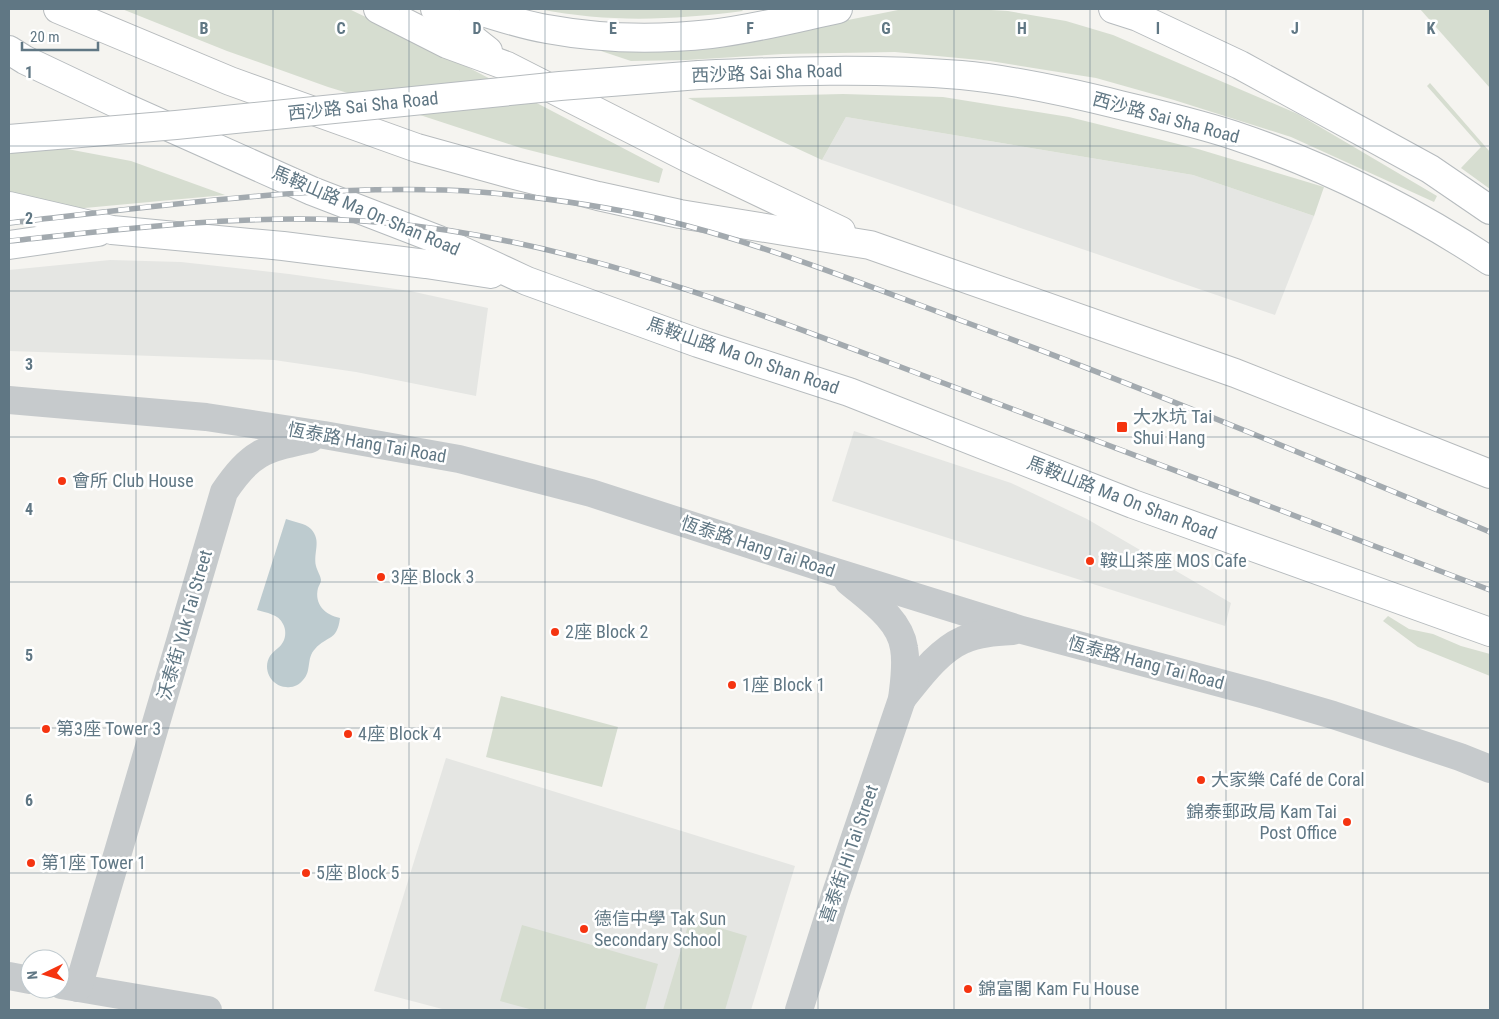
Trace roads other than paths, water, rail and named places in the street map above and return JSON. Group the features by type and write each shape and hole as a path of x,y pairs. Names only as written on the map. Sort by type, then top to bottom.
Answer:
{"main road":[{"path":"58,9 230,81 418,148 598,196 680,214 870,244"},
{"path":"378,9 447,44 507,66 688,158 870,244 1235,373 1490,474"},
{"path":"434,9 507,66"},
{"path":"473,9 545,29 622,38 675,38 712,34 838,9"},
{"path":"1112,9 1138,17 1240,64 1408,157 1490,210"},
{"name":"馬鞍山路 Ma On Shan Road","path":"9,50 122,106 312,190 439,240 527,280 698,342 849,392 1133,504 1490,632"},
{"name":"西沙路 Sai Sha Road","path":"9,138 176,125 560,86 699,75 835,70 899,71 991,78 1087,96 1216,130 1299,160 1434,226 1490,261"},
{"path":"9,206 112,230 283,246 426,264 527,280"},
{"path":"9,244 112,230"}],"street":[{"name":"恆泰路 Hang Tai Road","path":"9,400 206,417 324,435 459,459 582,491 1022,630 1273,698 1460,757 1490,769"},
{"name":"沃泰街 Yuk Tai Street","path":"70,983 224,492 243,467 266,450 324,435"},
{"name":"喜泰街 Hi Tai Street","path":"798,1010 902,699 906,667 904,647 899,632 886,614 841,574"},
{"name":"喜泰街 Hi Tai Street","path":"902,699 936,660 962,640 994,632 1022,630"},
{"path":"70,986 208,1010"}],"railway":[{"path":"9,223 238,198 297,193 376,190 480,192 524,196 634,213 735,239 850,279 1163,398 1490,532"},
{"path":"9,241 151,226 293,219 388,223 460,232 532,246 602,264 741,308 1490,590"}],"place":[{"name":"大水坑 Tai Shui Hang","path":"1122,427"},
{"name":"會所 Club House","path":"62,481"},
{"name":"鞍山茶座 MOS Cafe","path":"1090,561"},
{"name":"3座 Block 3","path":"381,577"},
{"name":"2座 Block 2","path":"555,632"},
{"name":"1座 Block 1","path":"732,685"},
{"name":"第3座 Tower 3","path":"46,729"},
{"name":"4座 Block 4","path":"348,734"},
{"name":"大家樂 Café de Coral","path":"1201,780"},
{"name":"錦泰郵政局 Kam Tai Post Office","path":"1347,822"},
{"name":"第1座 Tower 1","path":"31,863"},
{"name":"5座 Block 5","path":"306,873"},
{"name":"德信中學 Tak Sun Secondary School","path":"584,929"},
{"name":"錦富閣 Kam Fu House","path":"968,989"}]}
